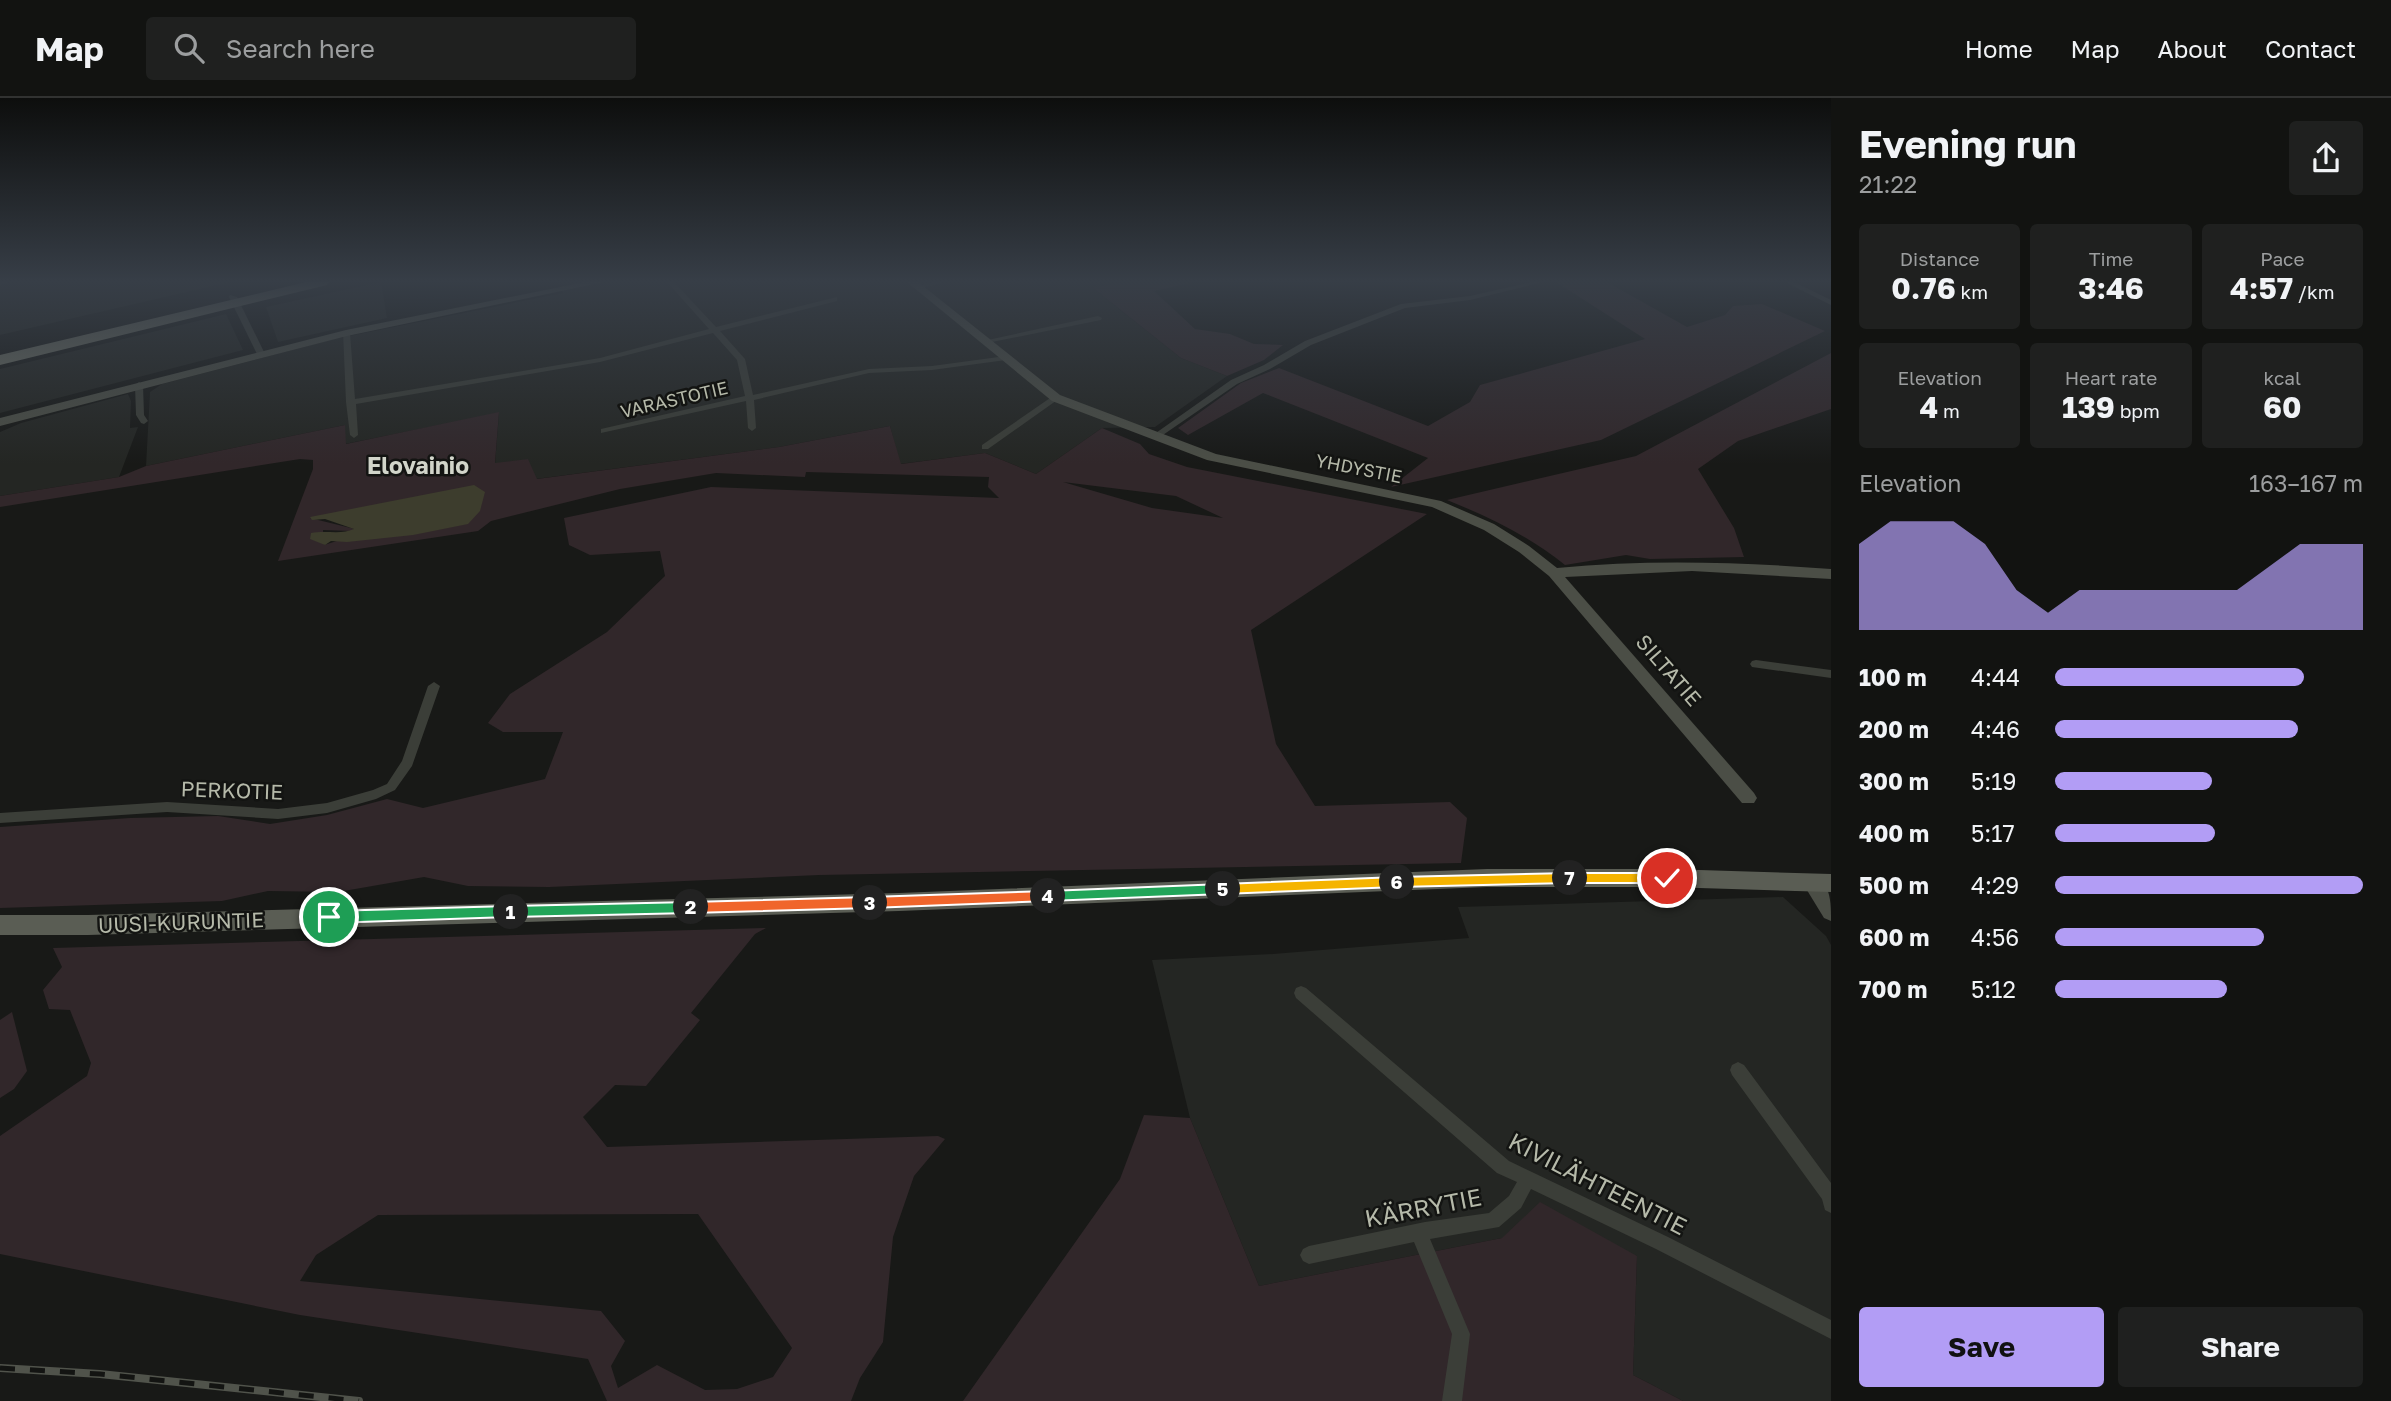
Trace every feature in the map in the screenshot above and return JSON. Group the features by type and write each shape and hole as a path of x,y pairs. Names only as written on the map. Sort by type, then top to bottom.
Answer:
{"highway":[{"path":"0,354 54,343"},
{"path":"0,360 72,343"}],"main road":[{"name":"UUSI-KURUNTIE","path":"0,925 88,925 899,902 1488,878 1667,878 1821,882"}],"street":[{"path":"255,343 261,354"},
{"path":"0,424 306,343"},
{"path":"347,343 354,435"},
{"path":"350,402 600,360 666,343"},
{"path":"726,343 741,359 750,398 752,428"},
{"name":"YHDYSTIE","path":"989,343 1056,398 1212,457 1436,504 1489,527 1524,549 1554,573"},
{"path":"1157,435 1234,382 1311,343"},
{"path":"750,398 869,371 932,368 1006,358"},
{"path":"139,385 140,415 144,421"},
{"name":"VARASTOTIE","path":"604,431 750,398"},
{"path":"985,447 1056,398"},
{"path":"1554,573 1592,568 1746,567 1831,574"},
{"name":"SILTATIE","path":"1554,573 1748,798"},
{"path":"1756,664 1831,674"},
{"name":"PERKOTIE","path":"0,818 167,807 278,814 327,808 376,794 391,786 408,763 434,686"},
{"path":"1821,882 1831,912"},
{"name":"KIVILÄHTEENTIE","path":"1301,993 1503,1167 1662,1243 1831,1330"},
{"path":"1738,1070 1830,1196 1831,1204"},
{"name":"KÄRRYTIE","path":"1309,1255 1493,1221 1515,1202 1528,1179"},
{"path":"1419,1233 1461,1334 1452,1401"}],"shaded area":[{"path":"108,343 240,343 243,350 0,413 0,369"},
{"path":"319,343 1162,343 1181,358 1227,376 1155,427 1102,428 1036,474 985,453 900,464 890,426 779,447 536,479 495,464 499,413 345,444 345,425 146,466 150,392 162,384"},
{"path":"1162,343 1283,345 1264,360 1227,376 1181,358"},
{"path":"1631,343 1801,343 1601,440 1391,487 1428,458 1263,393 1188,435 1178,428 1241,383 1279,368 1428,426 1470,402 1480,385"},
{"path":"1831,353 1831,409 1738,441 1698,469 1734,528 1744,557 1650,559 1626,555 1565,565 1508,528 1447,500 1636,456"},
{"path":"128,394 131,401 130,428 138,427 119,477 0,496 0,432 21,423"},
{"path":"499,412 495,463 528,459 537,479 779,447 890,426 901,464 985,453 1036,474 1102,428 1140,444 1149,454 1187,467 1427,514 1251,630 1276,744 1315,806 1450,802 1467,818 1461,863 819,875 549,887 468,886 424,877 338,892 268,891 222,901 0,908 0,827 130,818 218,816 270,824 327,815 387,799 423,808 545,779 563,732 503,732 488,723 510,694 607,632 665,576 660,551 590,555 569,545 564,518 711,487 999,498 988,487 989,477 806,472 805,477 716,473 620,489 491,521 478,531 278,561 313,469 313,460 300,459 0,507 0,496 119,477 146,466 345,425 346,444","holes":["1063,482 1176,496 1223,518 1152,508","421,496 340,540 324,545 323,530 355,529 310,518"]},
{"path":"474,485 485,492 480,511 468,524 413,535 347,542 331,541 325,545 310,539 311,533 354,529 325,519 312,520 310,517"},
{"path":"1783,897 1826,936 1831,945 1831,1401 1683,1401 1633,1375 1637,1256 1502,1238 1259,1286 1190,1118 1152,960 1273,954 1469,938 1458,907"},
{"path":"766,928 755,934 691,1013 700,1020 646,1086 615,1085 583,1117 607,1147 938,1136 945,1139 914,1176 893,1237 883,1342 860,1378 851,1401 607,1401 588,1359 300,1315 0,1254 0,1136 87,1076 91,1063 70,1010 49,1009 43,990 62,967 53,948","holes":["698,1214 792,1348 773,1377 737,1389 705,1390 657,1365 618,1388 611,1366 625,1341 601,1311 300,1281 316,1255 378,1215"]},
{"path":"12,1012 27,1071 14,1089 0,1098 0,1020"},
{"path":"1144,1115 1190,1118 1259,1286 1502,1238 1540,1202 1637,1256 1633,1375 1683,1401 963,1401 1120,1179"}],"railway":[{"path":"0,1368 100,1374 359,1401"}],"district":[{"name":"Elovainio","path":"418,465"}],"route":[{"path":"329,917 899,902 1488,878 1667,878"}]}
